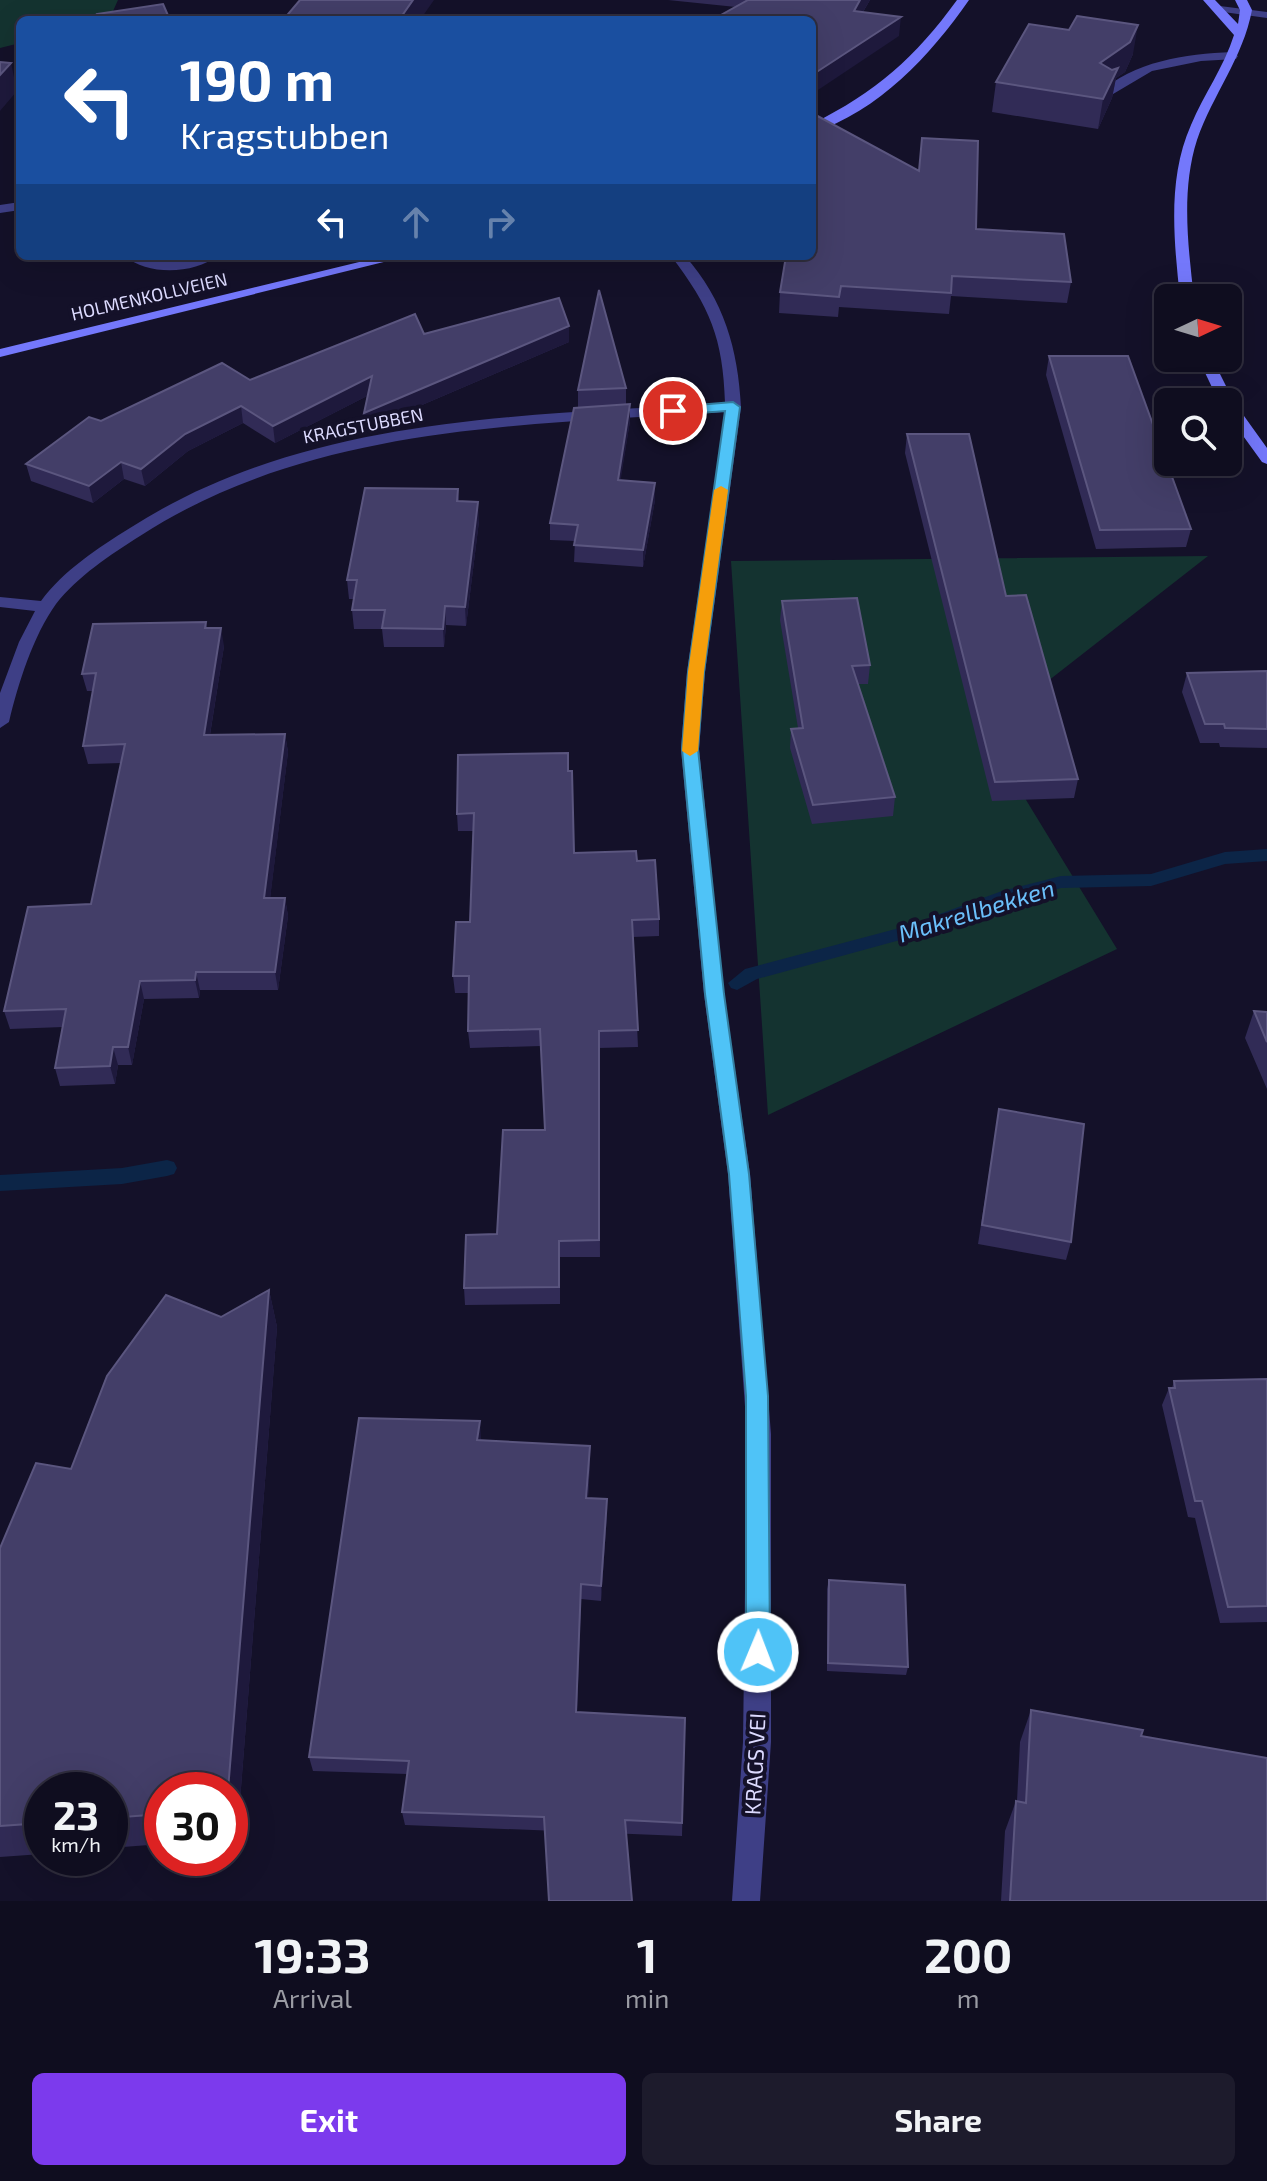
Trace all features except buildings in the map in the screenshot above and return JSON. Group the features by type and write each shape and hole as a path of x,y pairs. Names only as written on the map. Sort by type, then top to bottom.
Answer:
{"main road":[{"path":"816,127 869,99 909,69 937,38 963,0"},
{"path":"1209,0 1239,33"},
{"path":"1185,284 1181,248 1185,163 1199,121 1232,56 1243,5"},
{"name":"HOLMENKOLLVEIEN","path":"0,353 372,260"},
{"path":"1242,423 1267,459"}],"street":[{"path":"1220,9 1243,5 1267,15"},
{"path":"1104,94 1148,68 1201,57 1232,56"},
{"path":"140,260 147,264 177,266 197,260"},
{"name":"KRAGS VEI","path":"681,260 713,303 725,333 732,367 733,407 696,672 690,749 714,994 739,1174 759,1434 757,1742 746,1901"},
{"name":"KRAGSTUBBEN","path":"0,722 26,647 45,607 87,566 141,524 188,497 250,472 361,444 433,432 733,407"},
{"path":"0,602 45,607"}],"green space":[{"path":"0,0 118,0 111,16 16,16 16,44 0,48"},
{"path":"1208,556 984,731 1117,949 768,1115 731,561"}],"waterway":[{"name":"Makrellbekken","path":"737,983 751,974 911,931 1008,895 1061,882 1151,880 1225,858 1267,855"},
{"name":"Makrellbekken","path":"0,1183 122,1176 167,1168"}],"slow traffic":[{"path":"690,751 696,672 721,490"}],"route":[{"path":"673,411 733,407 708,576 690,749 714,994 739,1174 757,1396 758,1652"}]}
